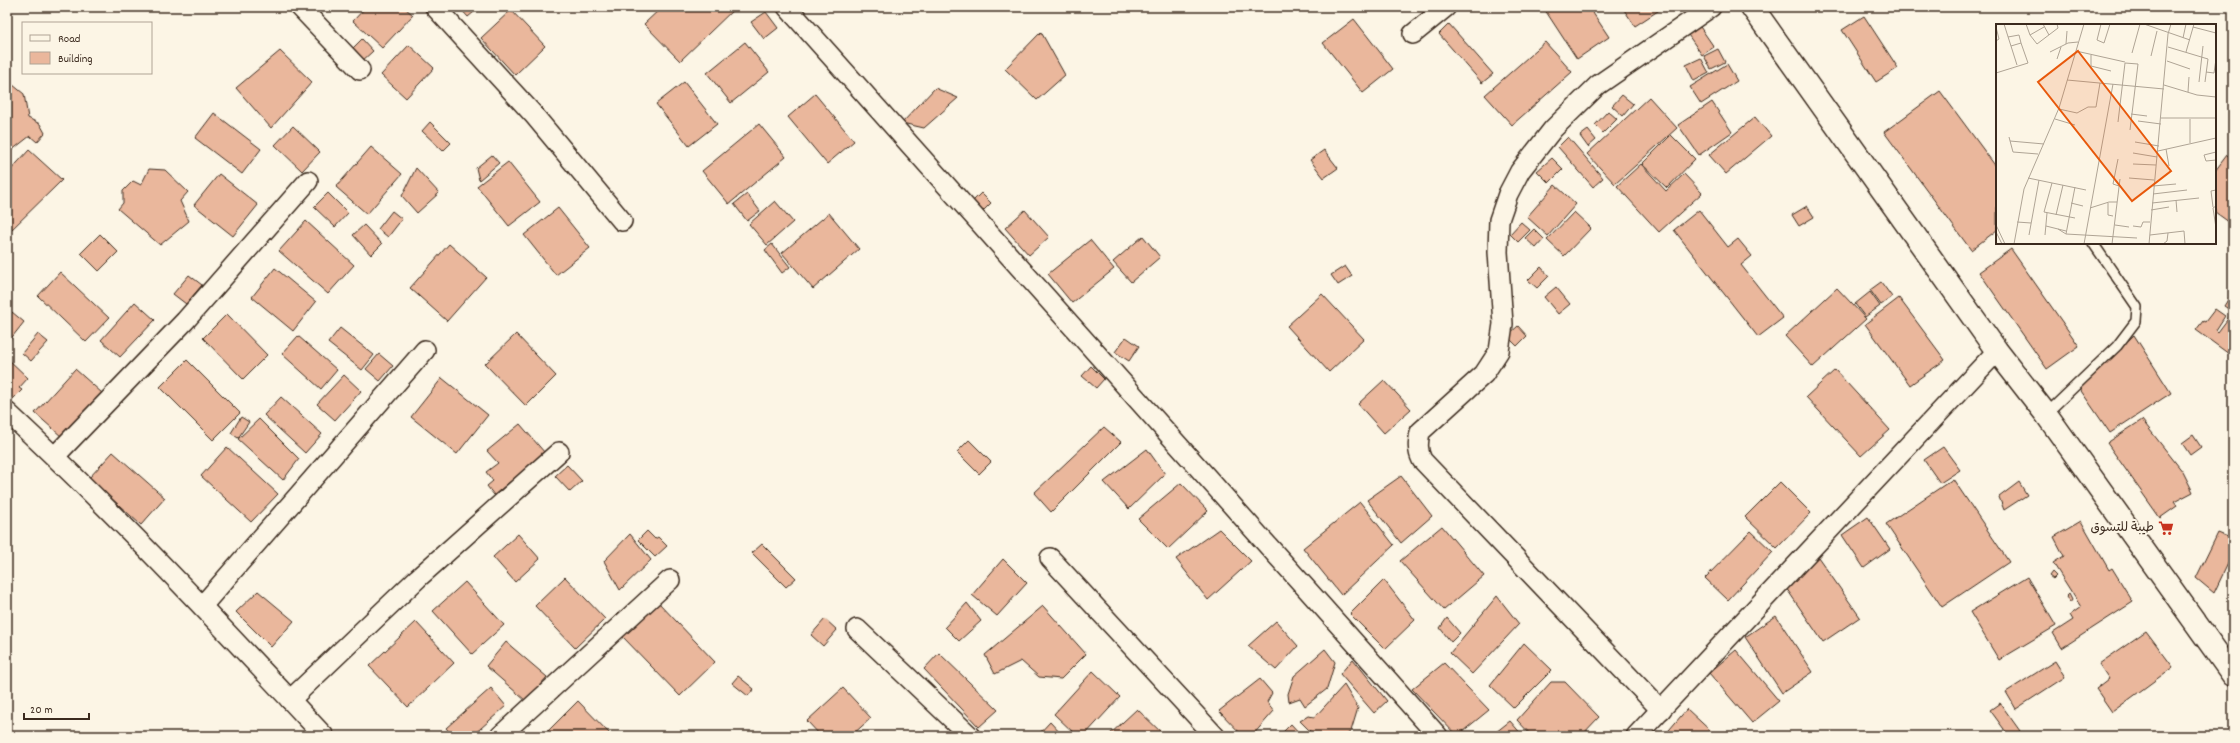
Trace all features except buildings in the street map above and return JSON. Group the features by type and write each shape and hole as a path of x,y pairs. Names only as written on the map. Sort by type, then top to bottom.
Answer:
{"street":[{"path":"300,7 360,70"},
{"path":"435,7 533,114 622,221"},
{"path":"787,7 1438,736"},
{"path":"1412,34 1446,7"},
{"path":"1661,710 1422,460 1418,453 1418,442 1420,432 1484,374 1499,351 1503,324 1498,252 1499,220 1508,194 1520,171 1553,128 1598,85 1711,7"},
{"path":"1752,7 1997,351 2046,414 2233,675"},
{"path":"55,456 184,320 308,181"},
{"path":"202,606 425,350"},
{"path":"1636,736 1997,351"},
{"path":"7,412 55,456 202,606 324,736"},
{"path":"290,700 418,578 559,452"},
{"path":"1050,558 1215,736"},
{"path":"500,736 670,580"},
{"path":"857,629 970,736"}],"lane":[{"path":"2046,414 2117,346 2136,321 2137,307 2094,244"}],"place":[{"name":"طيبة للتسوق","path":"2166,528"}]}
